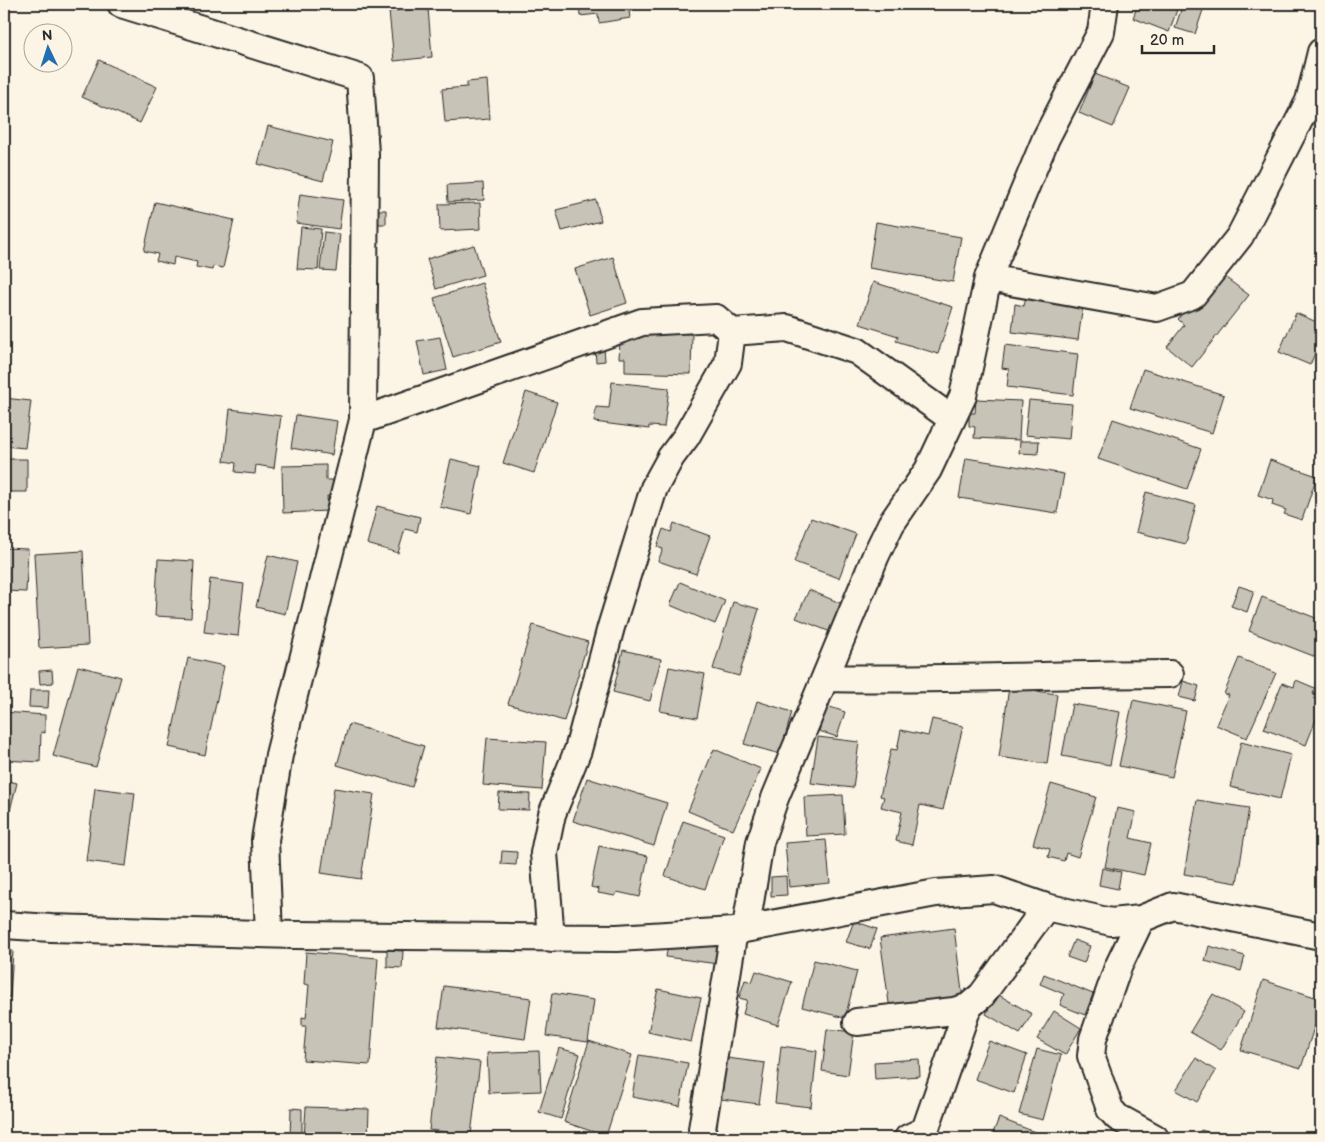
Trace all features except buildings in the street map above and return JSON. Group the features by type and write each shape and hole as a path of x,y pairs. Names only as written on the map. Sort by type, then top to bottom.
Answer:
{"street":[{"path":"121,4 360,78 365,154 363,420 279,755 265,840 269,934"},
{"path":"702,1129 740,929 760,842 775,798 887,532 928,470 963,396 988,278 1046,138 1101,32 1105,4"},
{"path":"988,278 1157,308 1193,295 1240,236 1309,101 1321,52"},
{"path":"363,420 642,322 716,318 732,332 787,328 857,351 952,419"},
{"path":"551,938 544,853 552,814 578,750 611,627 654,488 671,458 686,437 728,362 732,332"},
{"path":"825,678 899,680 968,679 1043,674 1170,674"},
{"path":"4,925 269,934 616,938 740,929 936,893 994,889 1046,907 1111,922 1142,919 1173,906 1321,936"},
{"path":"856,1022 954,1012 968,1007 982,995 1046,907"},
{"path":"1142,919 1118,967 1092,1039 1090,1056 1110,1109 1117,1117 1155,1138"},
{"path":"908,1138 925,1130 968,1007"}]}
